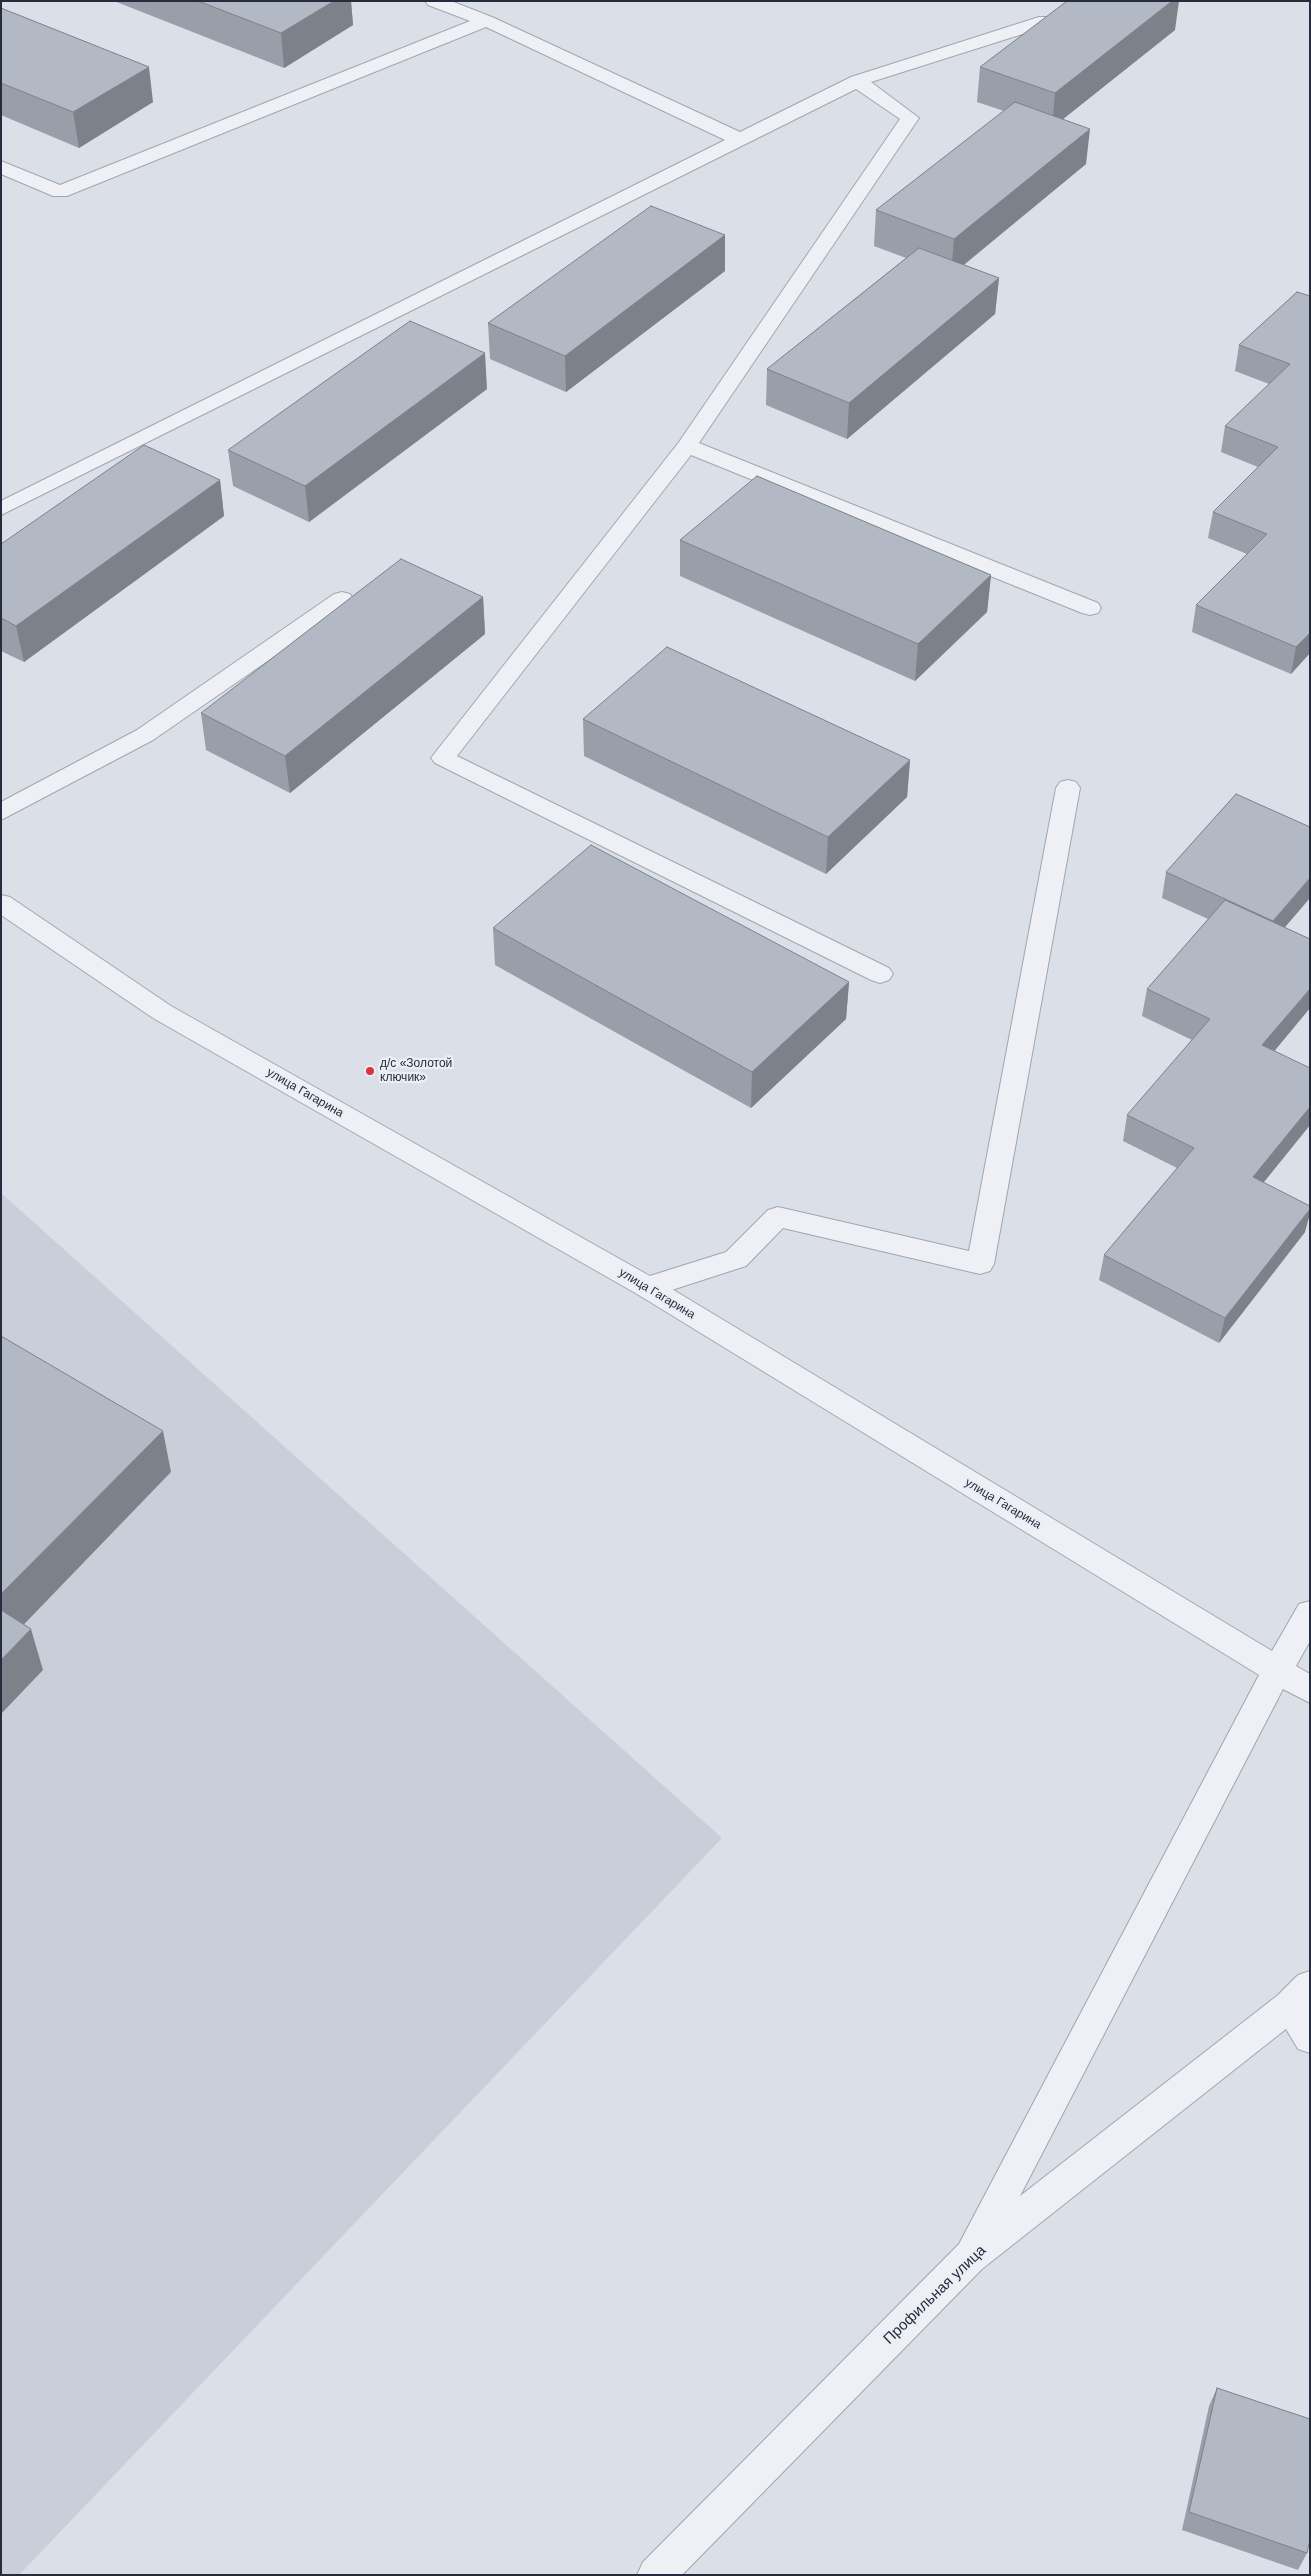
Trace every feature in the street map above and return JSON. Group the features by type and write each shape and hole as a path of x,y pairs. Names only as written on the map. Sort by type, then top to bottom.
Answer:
{"street":[{"path":"434,1 486,21 742,140"},
{"path":"1,167 60,192 486,21"},
{"path":"1,509 857,81 1045,21"},
{"path":"857,81 910,118 687,446 444,758 880,974"},
{"path":"687,446 1090,608"},
{"path":"1,812 145,735 342,599"},
{"path":"647,1287 736,1259 778,1217 980,1264 1068,788"},
{"name":"улица Гагарина","path":"1,903 162,1012 647,1287 1310,1690"},
{"path":"970,2257 1276,1670 1310,1613"},
{"path":"1300,1996 1310,2038"},
{"name":"Профильная улица","path":"656,2575 970,2257 1300,1996"}],"shaded area":[{"path":"1,1193 722,1838 19,2575 1,2575"}],"building":[{"path":"198,1 334,1 281,33"},
{"path":"1067,1 1172,1 1055,93 980,67"},
{"path":"1,8 149,67 73,112 1,83"},
{"path":"1015,102 1090,129 954,239 876,210"},
{"path":"651,206 725,235 565,356 488,323"},
{"path":"919,248 999,278 849,403 767,369"},
{"path":"1297,292 1310,296 1310,633 1296,647 1196,605 1267,534 1213,512 1278,447 1225,426 1290,364 1239,345"},
{"path":"410,321 485,353 305,486 228,450"},
{"path":"144,445 220,480 16,626 1,618 1,544"},
{"path":"757,476 991,575 918,644 680,540"},
{"path":"401,559 483,597 285,756 201,713"},
{"path":"667,647 910,760 828,837 583,719"},
{"path":"1236,794 1310,827 1310,878 1273,921 1166,872"},
{"path":"591,845 849,982 752,1072 493,928"},
{"path":"1225,900 1310,939 1310,989 1262,1045 1310,1068 1310,1107 1253,1177 1310,1206 1310,1209 1225,1318 1104,1255 1194,1148 1127,1115 1210,1019 1147,989"},
{"path":"1,1336 163,1431 1,1594"},
{"path":"1,1610 31,1629 1,1660"},
{"path":"1217,2388 1310,2419 1310,2540 1307,2553 1189,2512"}],"place":[{"name":"д/с «Золотой ключик»","path":"370,1071"}]}
